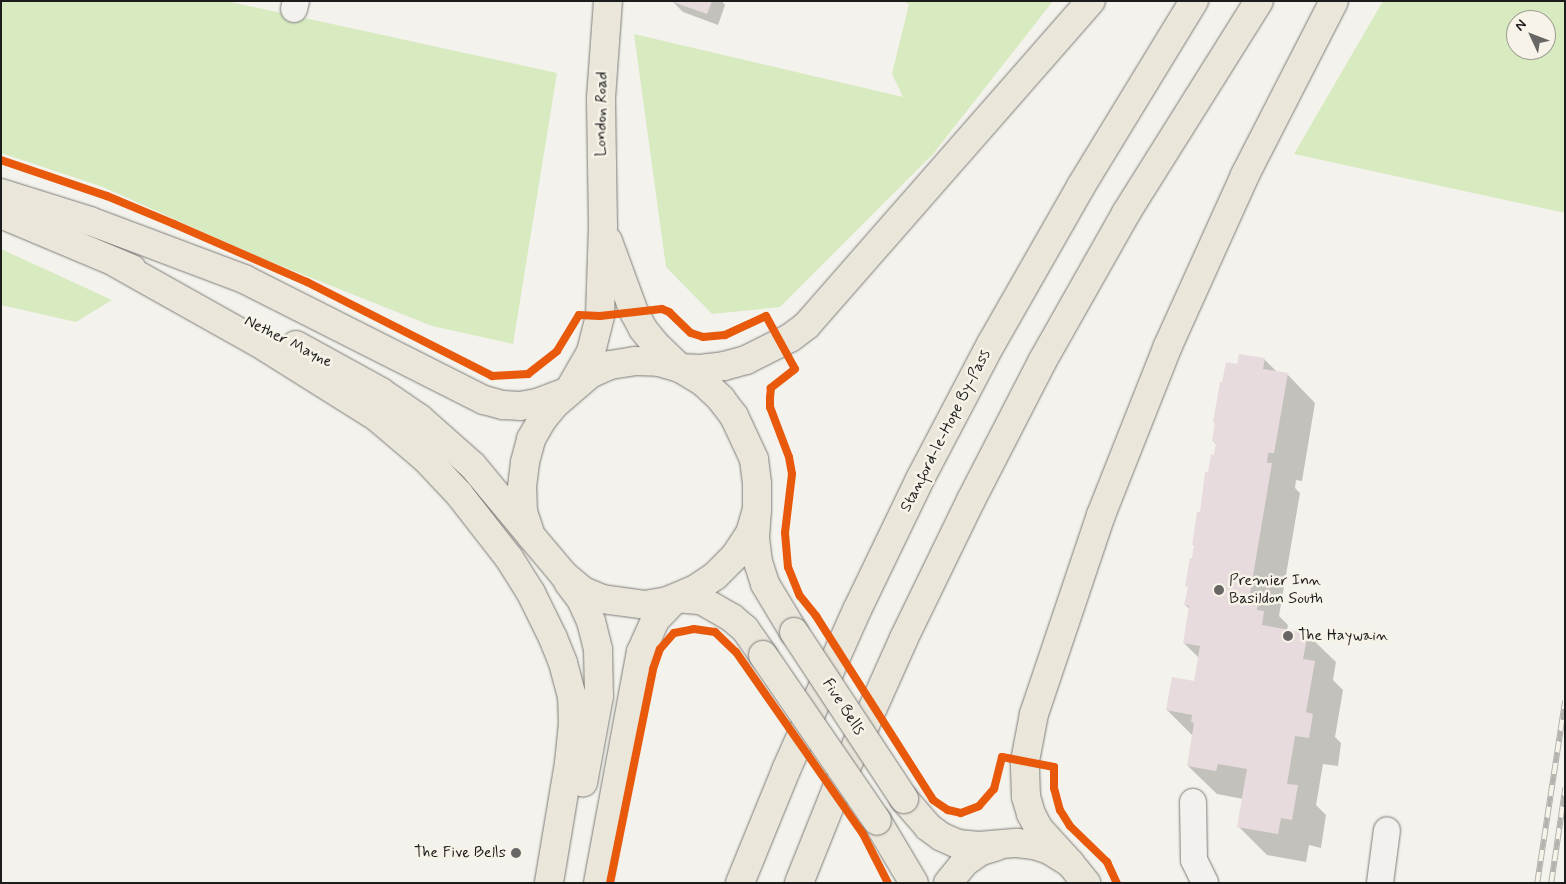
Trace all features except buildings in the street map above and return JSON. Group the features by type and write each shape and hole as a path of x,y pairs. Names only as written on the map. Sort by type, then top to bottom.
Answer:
{"main road":[{"name":"London Road","path":"568,390 588,359 597,335 600,316 603,227 600,158 601,98 608,1"},
{"path":"680,368 700,369 724,366 746,360 790,338 807,325 1091,1"},
{"name":"Stanford-le-Hope By-Pass","path":"740,883 786,770 857,610 920,479 991,344 1081,186 1194,1"},
{"path":"799,883 837,788 904,638 971,500 1043,360 1126,213 1259,1"},
{"path":"1078,873 1039,828 1031,814 1026,797 1024,761 1034,714 1101,515 1163,357 1245,175 1334,1"},
{"path":"1,193 90,221 244,279 484,400 503,405 520,406 544,400 568,390"},
{"name":"Nether Mayne","path":"1,214 263,327 389,398 419,418 473,466 531,536"},
{"name":"London Road","path":"603,227 634,312 655,344 680,368"},
{"path":"116,263 256,342 378,418 420,453 452,487 509,558 550,631 564,663 572,696 573,723 569,763 549,883"},
{"name":"Five Bells","path":"757,509 750,533 736,556 715,576 696,589 676,598 646,605 602,599 583,591 564,575 531,536 523,512 524,462 532,439 542,420 568,390 590,374 610,365 635,361 659,362 680,368 702,382 721,399 744,435 754,459 757,484 757,509 755,538 758,562 765,584 794,632 904,799 928,827 942,837 958,844 998,845 1017,843 1034,845 1049,850 1078,873"},
{"path":"564,575 581,599 591,621 598,649 600,674 599,696 565,883"},
{"path":"598,883 641,652 656,619 676,598"},
{"name":"Five Bells","path":"676,598 701,600 732,618 745,629 877,821 914,883"},
{"name":"Five Bells","path":"948,883 965,862 981,851 998,845"}],"lane":[{"path":"1193,802 1194,860 1205,883"},
{"path":"1380,883 1387,830"}],"green space":[{"path":"1,1 226,1 557,73 513,344 432,326 259,257 103,187 1,153"},
{"path":"902,1 1053,1 933,154 780,307 712,314 666,267 634,34 903,97 892,74 909,4"},
{"path":"1383,1 1565,1 1565,213 1294,154"},
{"path":"1,249 112,300 76,322 1,305"}],"railway":[{"path":"1537,883 1565,701"},
{"path":"1551,883 1565,788"}],"cycle path":[{"path":"1,160 107,196 307,282 492,376 528,374 557,351 579,315 600,316 662,309 669,312 691,333 703,337 725,335 766,316 795,369 771,388 770,407 789,457 792,474 785,533 788,567 800,596 816,616 933,800 948,810 961,813 979,806 994,789 1002,757 1054,767 1054,788 1060,810 1070,826 1107,862 1117,883"},
{"path":"610,883 653,669 660,649 674,633 694,629 715,632 736,652 863,834 888,883"}],"place":[{"name":"Premier Inn Basildon South","path":"1219,590"},
{"name":"The Haywain","path":"1288,636"},
{"name":"The Five Bells","path":"516,853"}]}
